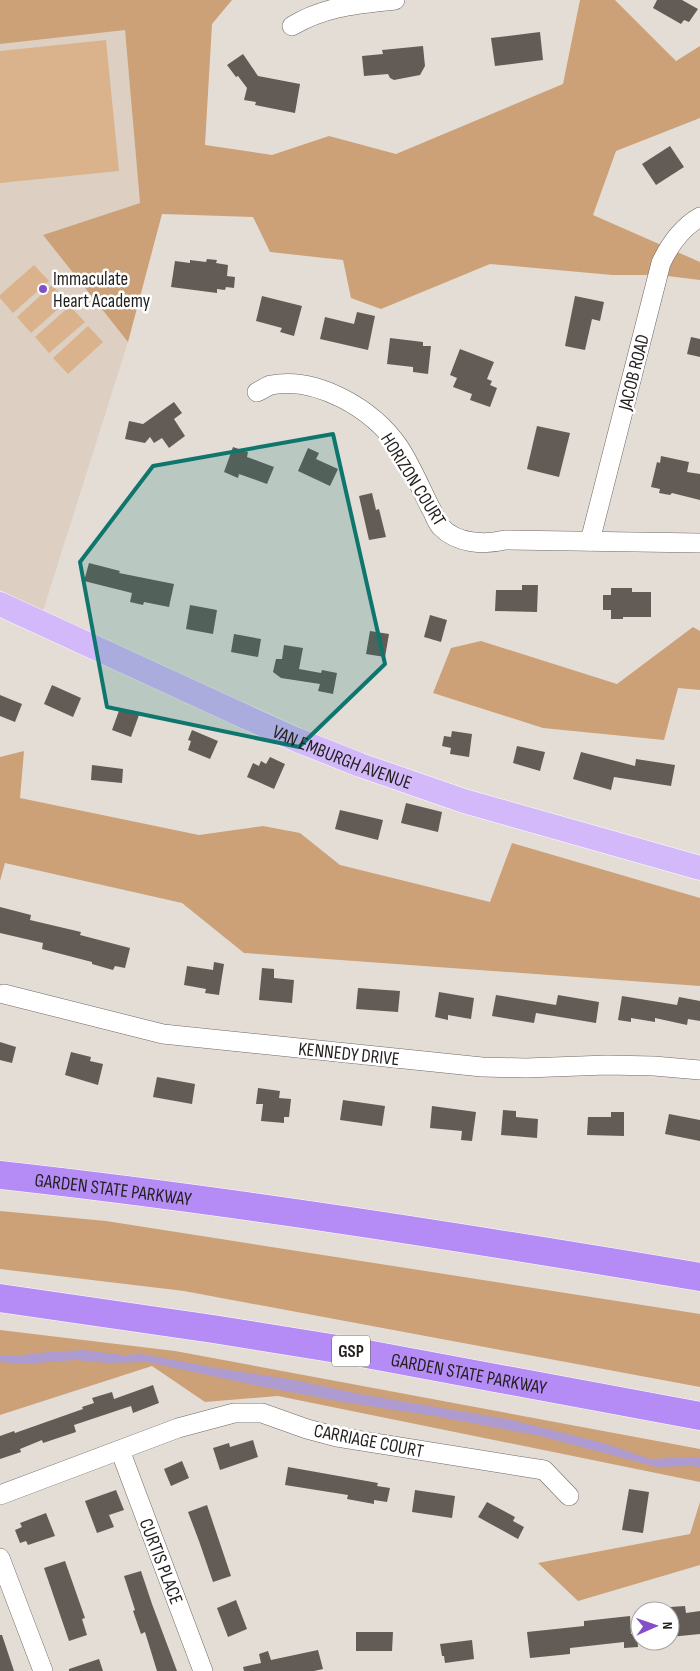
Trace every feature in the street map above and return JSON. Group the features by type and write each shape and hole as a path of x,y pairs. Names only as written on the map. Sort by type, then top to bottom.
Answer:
{"highway":[{"name":"GARDEN STATE PARKWAY","path":"0,1175 347,1221 700,1276"},
{"name":"GARDEN STATE PARKWAY","path":"0,1298 337,1348 700,1416"}],"main road":[{"name":"VAN EMBURGH AVENUE","path":"0,604 297,740 360,765 464,801 700,868"}],"street":[{"path":"292,26 308,16 326,10 355,4 395,0"},
{"name":"JACOB ROAD","path":"590,541 661,263 670,245 681,231 700,217"},
{"name":"HORIZON COURT","path":"257,392 270,386 295,384 327,391 347,400 364,411 381,426 398,446 440,527 453,536 467,541 481,543 506,540 700,543"},
{"name":"KENNEDY DRIVE","path":"4,994 163,1034 482,1067 526,1068 616,1065 700,1070"},
{"name":"CARRIAGE COURT","path":"0,1495 163,1434 234,1413 262,1413 307,1429 337,1437 544,1470 569,1496"},
{"name":"CURTIS PLACE","path":"120,1450 204,1671"},
{"path":"0,1558 43,1671"}],"highlighted area":[{"path":"333,434 385,664 299,747 107,707 80,562 153,466"}],"shaded area":[{"path":"0,0 232,0 212,24 205,145 272,155 329,136 396,154 563,84 580,0 615,0 676,61 700,46 700,118 616,151 593,215 700,262 700,280 659,275 612,275 490,264 381,309 351,298 343,260 270,252 253,217 162,214 128,342 43,235 140,203 125,30 0,44"},
{"name":"Immaculate Heart Academy","path":"125,29 140,203 43,235 128,342 43,611 0,590 0,44"},
{"path":"106,40 119,171 0,183 0,51"},
{"path":"34,265 49,281 13,313 0,298 0,295"},
{"path":"52,285 67,301 31,333 17,317"},
{"path":"70,306 85,322 49,353 35,337"},
{"path":"88,326 103,342 68,374 53,358"},
{"path":"693,627 700,631 700,690 678,688 664,740 543,728 433,693 451,648 481,641 617,684"},
{"path":"24,751 20,798 199,835 263,826 300,833 340,865 490,902 512,843 700,898 700,986 244,953 182,903 5,863 0,881 0,757"},
{"path":"0,1211 106,1221 700,1314 700,1387 184,1291 0,1269"},
{"path":"0,1330 175,1351 700,1449 700,1482 278,1396 205,1402 152,1366 0,1415"},
{"path":"84,1350 124,1355 142,1354 512,1420 607,1444 650,1459 700,1458 700,1468 693,1466 657,1467 540,1436 434,1416 343,1402 147,1362 108,1363 76,1360 23,1364 0,1362 0,1355 15,1356"},
{"path":"700,1502 700,1565 578,1601 538,1563 690,1534"}],"building":[{"path":"657,0 682,0 698,9 689,22 684,20 681,24 653,8"},
{"path":"540,32 543,60 495,66 491,38"},
{"path":"423,46 425,66 420,75 394,80 388,74 364,76 362,56 383,54 382,50"},
{"path":"243,54 258,76 300,84 295,113 255,105 256,102 244,100 247,88 227,65"},
{"path":"670,146 684,167 656,185 642,164"},
{"path":"207,259 217,260 216,263 228,265 227,276 235,277 234,288 217,289 217,293 171,287 175,261 190,263 190,260 206,262"},
{"path":"262,296 302,306 294,336 280,332 282,328 256,321"},
{"path":"575,296 604,302 600,321 592,319 585,350 565,346"},
{"path":"357,312 375,316 368,350 320,339 325,317 354,324"},
{"path":"691,337 700,339 700,357 687,354"},
{"path":"390,338 423,342 423,346 431,346 428,374 413,372 413,367 387,364"},
{"path":"460,349 494,362 487,379 492,381 490,385 497,388 490,407 470,400 472,394 453,387 457,378 450,375"},
{"path":"174,402 182,413 174,419 185,436 169,448 162,438 154,443 150,437 145,443 125,439 129,421 143,424"},
{"path":"537,426 570,433 559,477 527,469"},
{"path":"233,447 248,452 247,457 274,467 267,484 239,474 238,478 224,472"},
{"path":"308,448 319,453 316,459 338,469 330,486 298,471"},
{"path":"661,456 689,462 687,472 700,474 700,500 672,493 670,495 659,493 660,489 651,487 657,462 660,463"},
{"path":"372,493 376,510 379,509 386,537 369,540 359,496"},
{"path":"89,563 120,571 119,573 174,584 169,607 144,602 143,605 130,602 132,593 84,581"},
{"path":"522,585 538,585 537,612 495,611 496,590 522,590"},
{"path":"611,588 632,588 632,592 651,592 651,617 611,619 611,610 603,610 603,595 611,595"},
{"path":"190,605 217,610 213,634 186,629"},
{"path":"430,615 447,620 441,642 424,637"},
{"path":"370,631 389,634 385,657 366,654"},
{"path":"234,634 261,639 258,657 231,652"},
{"path":"284,645 303,648 299,669 321,673 322,670 337,673 333,694 318,691 320,684 281,678 273,672 276,659 282,659"},
{"path":"52,685 81,698 73,717 44,704"},
{"path":"0,695 22,704 15,722 0,716"},
{"path":"120,708 139,715 131,737 112,730"},
{"path":"192,730 218,741 210,759 188,750 191,741 188,740"},
{"path":"452,731 472,734 469,757 450,754 451,748 442,746 444,736 451,737"},
{"path":"517,746 545,752 540,771 513,763"},
{"path":"581,752 635,766 636,759 675,765 671,786 614,777 611,790 573,779"},
{"path":"270,757 285,764 274,789 247,777 253,763 259,766 261,761 266,764"},
{"path":"92,765 123,769 122,783 91,780"},
{"path":"406,803 442,812 438,832 401,823"},
{"path":"340,810 383,820 378,840 335,829"},
{"path":"0,907 31,915 30,920 81,932 80,935 130,948 125,968 115,966 113,970 92,964 92,962 42,949 43,943 0,933"},
{"path":"214,962 224,964 219,995 205,993 206,989 184,985 187,966 213,970"},
{"path":"262,968 274,969 274,978 294,980 292,1003 259,1000"},
{"path":"358,988 400,991 398,1012 356,1009"},
{"path":"439,992 474,998 471,1019 448,1015 448,1020 435,1017"},
{"path":"496,995 556,1005 558,995 599,1002 596,1023 536,1013 534,1023 492,1016"},
{"path":"622,996 677,1005 679,997 700,1001 700,1021 688,1019 687,1025 655,1018 655,1022 631,1018 631,1022 618,1020"},
{"path":"0,1042 16,1047 12,1063 0,1060"},
{"path":"71,1052 91,1057 90,1061 103,1064 98,1085 65,1075"},
{"path":"157,1077 195,1084 192,1104 153,1097"},
{"path":"258,1088 280,1091 279,1098 291,1099 289,1117 284,1117 284,1123 261,1121 263,1104 256,1104"},
{"path":"343,1100 385,1106 382,1126 340,1120"},
{"path":"432,1106 476,1112 472,1141 461,1140 462,1131 430,1128"},
{"path":"503,1110 516,1111 516,1117 538,1119 537,1138 501,1135"},
{"path":"611,1112 624,1112 624,1136 587,1135 588,1117 611,1117"},
{"path":"669,1114 700,1120 700,1141 665,1134"},
{"path":"153,1385 159,1403 133,1413 131,1406 74,1425 76,1432 43,1443 42,1440 20,1449 21,1452 0,1459 0,1436 14,1431 15,1433 83,1409 82,1407 94,1403 92,1398 112,1392 114,1399"},
{"path":"253,1440 258,1457 220,1470 213,1448 229,1443 230,1447"},
{"path":"182,1461 189,1478 171,1486 164,1469"},
{"path":"288,1467 378,1483 377,1486 390,1488 387,1502 374,1500 374,1504 347,1499 348,1495 285,1485"},
{"path":"629,1489 649,1492 643,1533 622,1530"},
{"path":"116,1490 124,1510 109,1515 114,1527 97,1533 85,1501"},
{"path":"415,1490 455,1496 452,1518 412,1512"},
{"path":"487,1502 515,1517 513,1521 524,1527 518,1539 478,1517"},
{"path":"207,1505 231,1576 213,1582 188,1512"},
{"path":"46,1513 55,1536 28,1545 26,1541 20,1543 15,1530 22,1527 20,1523"},
{"path":"65,1561 85,1618 82,1619 87,1635 69,1641 44,1568"},
{"path":"141,1571 177,1671 157,1671 145,1632 141,1634 124,1576"},
{"path":"236,1600 247,1629 228,1637 217,1608"},
{"path":"680,1606 685,1606 686,1613 700,1611 700,1634 680,1636"},
{"path":"630,1616 630,1648 624,1648 624,1642 570,1648 570,1654 530,1658 527,1632 584,1626 584,1621"},
{"path":"356,1632 393,1632 392,1651 356,1651"},
{"path":"0,1635 2,1635 14,1671 0,1671"},
{"path":"472,1640 474,1659 445,1663 440,1644"},
{"path":"318,1650 323,1669 314,1671 244,1671 243,1667 261,1663 259,1654 268,1651 271,1660"},
{"path":"99,1659 103,1671 69,1671 69,1669"}],"place":[{"name":"Immaculate Heart Academy","path":"43,289"}]}
